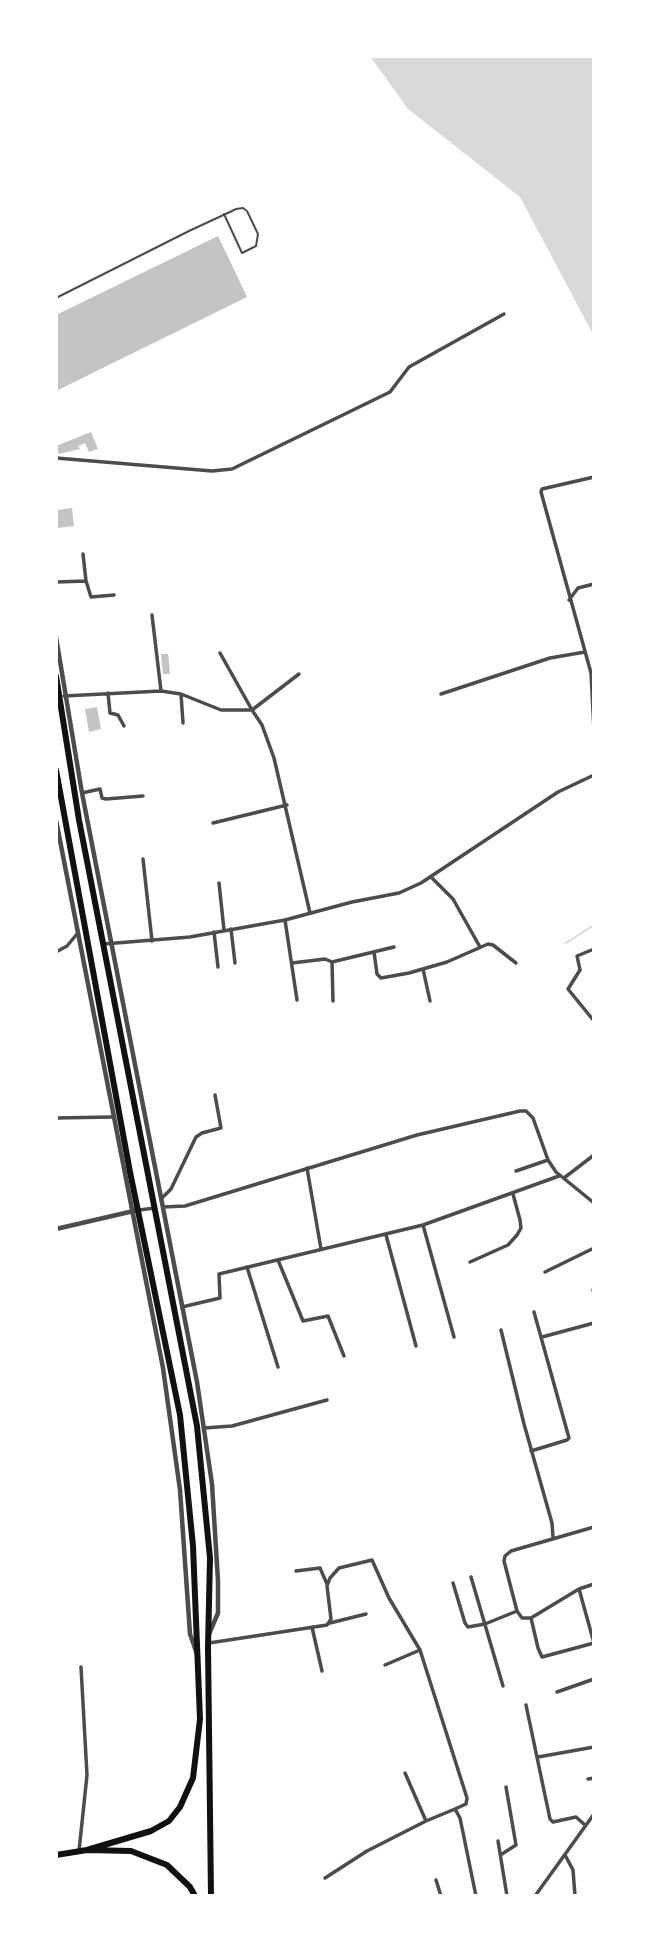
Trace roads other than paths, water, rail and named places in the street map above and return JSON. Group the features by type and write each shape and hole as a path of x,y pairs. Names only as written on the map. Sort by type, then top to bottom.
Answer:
{"highway":[{"path":"56,676 63,696 88,860 108,944 159,1208 197,1426 210,1558 211,1896"},
{"path":"56,770 98,1022 135,1211 180,1415 193,1546 200,1719 193,1778 180,1807 169,1821 160,1827 87,1850"},
{"path":"73,865 88,860"},
{"path":"198,1655 209,1643"},
{"path":"56,1855 87,1850 121,1850 148,1856 167,1865 190,1887 195,1896"}],"street":[{"path":"56,458 212,471 232,470 390,392 409,367 504,314"},
{"path":"594,477 541,491 591,673 594,730"},
{"path":"83,554 91,597 114,595"},
{"path":"56,582 86,581"},
{"path":"569,600 578,588 594,584"},
{"path":"152,615 161,691"},
{"path":"56,636 63,696 108,944 161,1199 159,1208 182,1307 204,1429 213,1497 219,1594 218,1613 209,1634"},
{"path":"441,694 551,658 585,652"},
{"path":"220,653 262,725 270,747 287,805 310,913"},
{"path":"63,696 161,691 181,694 221,710 252,710 299,674"},
{"path":"107,693 110,713 118,715 124,726"},
{"path":"181,694 183,723"},
{"path":"108,944 152,941 285,920 398,893 431,877 558,792 594,775"},
{"path":"82,793 100,789 102,798 106,799 143,796"},
{"path":"213,823 287,805"},
{"path":"56,820 77,934 98,1022 112,1117 135,1211"},
{"path":"143,859 152,941"},
{"path":"431,877 453,899 480,947"},
{"path":"219,883 224,930"},
{"path":"285,920 297,1000"},
{"path":"231,929 235,963"},
{"path":"214,932 218,967"},
{"path":"56,952 67,946 77,934"},
{"path":"374,951 377,974 381,978 447,962 488,944 494,945 516,963"},
{"path":"292,962 323,959 332,962 394,947"},
{"path":"594,949 577,956 580,970 568,989 594,1021"},
{"path":"332,962 333,1001"},
{"path":"423,969 430,1001"},
{"path":"161,1199 171,1189 196,1137 221,1128 215,1095"},
{"path":"56,1229 135,1211 185,1206 417,1135 520,1111 526,1111 533,1118 548,1160 562,1177 594,1203"},
{"path":"56,1118 112,1117"},
{"path":"182,1307 220,1298 219,1275 423,1225 562,1177 594,1155"},
{"path":"516,1171 548,1160"},
{"path":"307,1168 321,1249"},
{"path":"470,1262 508,1245 517,1235 521,1228 513,1195"},
{"path":"423,1225 454,1337"},
{"path":"386,1235 416,1346"},
{"path":"545,1272 594,1248"},
{"path":"278,1260 303,1321 328,1316 344,1356"},
{"path":"247,1267 278,1367"},
{"path":"531,1451 569,1438 534,1312"},
{"path":"542,1337 594,1323"},
{"path":"501,1330 552,1523 553,1537"},
{"path":"204,1429 232,1426 327,1401"},
{"path":"594,1527 511,1550 504,1560 517,1611 522,1618 531,1618 579,1589 594,1584"},
{"path":"325,1878 367,1851 466,1804 467,1798 420,1650 372,1560 339,1568 327,1586"},
{"path":"296,1571 320,1568 327,1586 330,1623"},
{"path":"471,1577 503,1686"},
{"path":"453,1583 465,1623 471,1628 517,1611"},
{"path":"531,1618 542,1657 594,1643 579,1589"},
{"path":"209,1643 312,1627 366,1614"},
{"path":"312,1627 322,1671"},
{"path":"385,1665 420,1650"},
{"path":"79,1851 88,1775 81,1667"},
{"path":"556,1692 594,1679"},
{"path":"526,1705 551,1821 576,1817 585,1825"},
{"path":"538,1757 594,1746"},
{"path":"405,1773 426,1821"},
{"path":"588,1779 594,1778"},
{"path":"502,1854 516,1845 506,1787"},
{"path":"456,1809 476,1896"},
{"path":"535,1896 594,1814"},
{"path":"498,1841 507,1896"},
{"path":"565,1854 573,1870 575,1896"},
{"path":"436,1880 441,1896"}],"lane":[{"path":"56,298 224,214 240,208 247,211 258,234 256,246 242,253 224,214"}],"waterway":[{"path":"566,943 594,925"}]}
